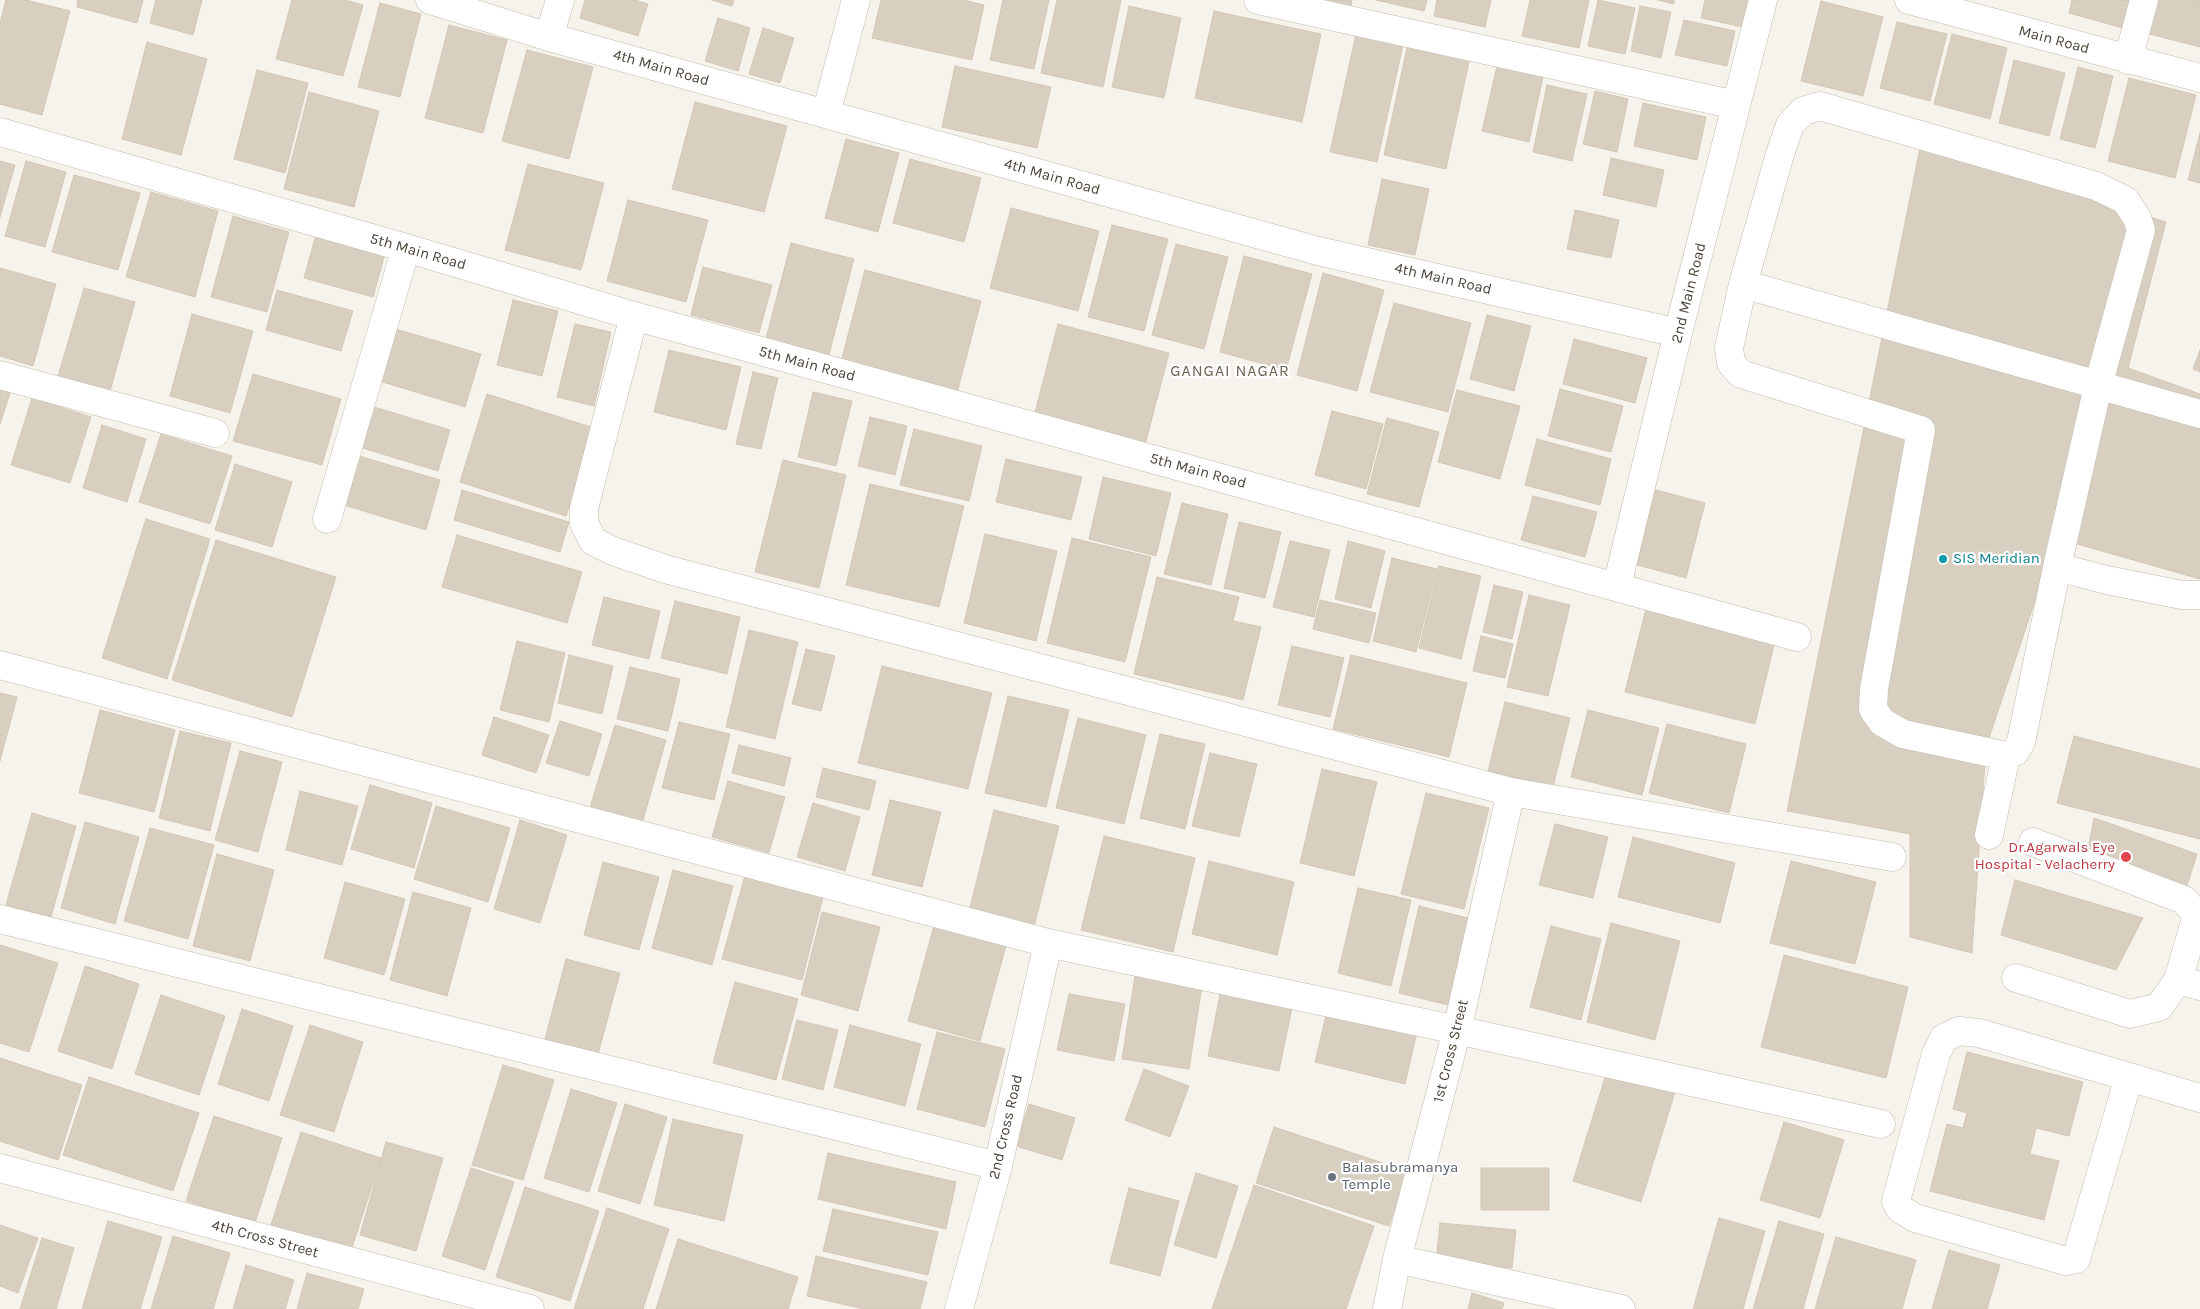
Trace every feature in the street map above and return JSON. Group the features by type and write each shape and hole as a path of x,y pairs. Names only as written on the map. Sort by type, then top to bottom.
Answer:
{"street":[{"name":"4th Main Road","path":"430,0 549,37 1318,251 1678,333"},
{"path":"549,37 560,0"},
{"path":"826,114 856,0"},
{"path":"1258,0 1736,105"},
{"name":"2nd Main Road","path":"1617,586 1678,333 1763,0"},
{"name":"Main Road","path":"1909,0 2200,78"},
{"path":"2128,60 2144,0"},
{"path":"1820,106 2096,186 2125,200 2137,218 2141,230 2098,386 2057,567 2021,742 2015,752 2006,756 1903,734 1882,722 1872,709 1874,689 1921,430 1741,374 1731,363 1729,348 1742,284 1790,125 1803,112 1820,106"},
{"name":"5th Main Road","path":"0,132 406,248 634,316 1798,637"},
{"path":"327,518 406,248"},
{"path":"1742,284 2200,414"},
{"path":"634,316 584,508 584,523 593,541 613,551 665,569 1511,792 1892,857"},
{"path":"0,375 216,433"},
{"path":"2057,567 2106,580 2182,595 2200,595"},
{"path":"0,665 1048,943 1457,1030 1881,1124"},
{"path":"1989,835 2006,756"},
{"name":"1st Cross Street","path":"1387,1309 1397,1259 1457,1030 1511,792"},
{"path":"2016,978 2130,1014 2159,1007 2189,983 2197,915 2184,900 2034,842"},
{"path":"0,919 998,1166"},
{"name":"2nd Cross Road","path":"959,1309 998,1166 1048,943"},
{"path":"2130,1076 2076,1259 2066,1261 1915,1218 1900,1209 1896,1201 1936,1054 1944,1038 1959,1031 1979,1033 2130,1076 2200,1098"},
{"name":"4th Cross Street","path":"0,1168 530,1309"},
{"path":"1397,1259 1622,1309"}],"building":[{"path":"6,0 26,0 70,11 42,115 0,104 0,23"},
{"path":"78,0 143,0 137,23 77,7"},
{"path":"156,0 202,0 193,35 150,23"},
{"path":"292,0 345,0 363,5 343,76 276,59"},
{"path":"585,0 635,0 648,4 638,36 580,18"},
{"path":"712,0 734,0 732,6"},
{"path":"881,0 963,0 984,5 972,60 872,38"},
{"path":"1003,0 1049,0 1034,69 990,60"},
{"path":"1057,0 1121,0 1103,87 1041,73"},
{"path":"1301,0 1352,0 1350,12"},
{"path":"1376,0 1427,0 1424,11"},
{"path":"1437,0 1491,0 1485,27 1434,16"},
{"path":"1530,0 1589,0 1579,48 1522,36"},
{"path":"1598,0 1635,8 1625,54 1588,46"},
{"path":"1658,0 1674,0 1674,4"},
{"path":"1705,0 1754,0 1747,28 1701,18"},
{"path":"2072,0 2137,0 2130,30 2069,13"},
{"path":"2150,0 2200,0 2200,47 2142,32"},
{"path":"1821,1 1883,17 1863,96 1801,81"},
{"path":"380,3 421,14 400,97 358,87"},
{"path":"1129,6 1181,18 1164,98 1112,87"},
{"path":"1640,6 1671,12 1661,58 1631,51"},
{"path":"1214,11 1321,34 1302,122 1195,98"},
{"path":"718,18 750,28 738,71 705,61"},
{"path":"1684,20 1735,31 1727,66 1675,55"},
{"path":"1897,22 1947,34 1930,101 1880,88"},
{"path":"449,25 507,40 483,133 425,118"},
{"path":"763,28 794,38 780,83 749,74"},
{"path":"1356,34 1403,45 1377,162 1330,152"},
{"path":"1952,34 2007,48 1990,119 1934,104"},
{"path":"147,42 207,59 181,155 122,139"},
{"path":"1407,48 1469,62 1446,169 1384,155"},
{"path":"527,50 593,67 569,159 502,141"},
{"path":"2014,60 2065,73 2049,136 1999,123"},
{"path":"1498,62 1544,72 1529,142 1482,131"},
{"path":"955,66 1051,87 1037,148 942,127"},
{"path":"2078,67 2113,76 2095,148 2060,139"},
{"path":"257,70 308,83 285,173 234,159"},
{"path":"2129,78 2196,95 2175,178 2108,161"},
{"path":"1547,85 1587,94 1572,161 1533,152"},
{"path":"1595,91 1628,99 1617,152 1583,144"},
{"path":"309,92 379,111 354,207 284,189"},
{"path":"695,102 787,126 764,212 672,189"},
{"path":"1643,103 1706,117 1697,160 1634,146"},
{"path":"2200,133 2200,183 2188,180"},
{"path":"846,139 899,153 878,232 825,218"},
{"name":"SIS Meridian","path":"1920,148 1994,168 2166,222 2128,368 2200,394 2200,579 2056,538 1986,747 1972,953 1910,937 1910,834 1787,811"},
{"path":"1611,158 1664,170 1656,207 1603,195"},
{"path":"910,159 981,178 964,242 893,223"},
{"path":"0,161 15,165 0,217"},
{"path":"26,161 66,172 45,247 5,236"},
{"path":"528,164 604,183 581,270 505,250"},
{"path":"74,175 140,193 118,270 52,252"},
{"path":"1382,179 1429,189 1415,255 1368,245"},
{"path":"151,192 218,211 195,297 126,277"},
{"path":"628,200 708,220 686,302 607,281"},
{"path":"1011,208 1099,231 1078,311 990,288"},
{"path":"1575,210 1619,220 1611,258 1567,249"},
{"path":"233,216 289,232 267,312 211,297"},
{"path":"1112,225 1168,239 1144,331 1088,317"},
{"path":"317,231 386,250 373,297 304,278"},
{"path":"791,243 854,259 827,362 764,346"},
{"path":"1176,244 1228,257 1204,349 1152,335"},
{"path":"1244,256 1312,274 1286,370 1220,352"},
{"path":"703,267 772,285 759,333 691,315"},
{"path":"0,268 56,284 33,366 0,356"},
{"path":"865,270 981,301 957,393 841,362"},
{"path":"1323,273 1384,290 1357,391 1297,375"},
{"path":"84,288 135,302 110,391 58,376"},
{"path":"277,290 353,311 341,351 266,330"},
{"path":"513,300 558,311 542,376 497,365"},
{"path":"1394,303 1471,323 1448,412 1370,392"},
{"path":"192,314 253,331 230,413 170,396"},
{"path":"1487,315 1531,326 1514,391 1470,379"},
{"path":"575,324 611,332 594,406 557,397"},
{"path":"1058,324 1169,353 1145,445 1034,416"},
{"path":"392,328 481,354 465,407 376,380"},
{"path":"1574,339 1647,358 1635,403 1563,384"},
{"path":"669,350 741,367 726,430 654,412"},
{"path":"2200,350 2200,372 2193,369"},
{"path":"753,372 778,378 761,449 736,444"},
{"path":"253,374 341,399 322,465 233,441"},
{"path":"0,389 10,393 0,424"},
{"path":"1560,389 1623,406 1611,452 1548,436"},
{"path":"1457,390 1520,406 1500,479 1438,462"},
{"path":"813,392 852,401 836,466 798,457"},
{"path":"487,394 594,428 566,516 460,482"},
{"path":"32,398 91,417 70,483 11,465"},
{"path":"371,406 450,430 438,471 359,447"},
{"path":"1332,411 1383,424 1366,489 1315,475"},
{"path":"870,417 907,426 895,475 858,466"},
{"path":"1387,418 1439,432 1419,507 1367,494"},
{"path":"102,425 146,439 127,502 83,488"},
{"path":"914,429 982,446 969,501 900,485"},
{"path":"161,434 232,456 210,524 139,502"},
{"path":"1537,439 1611,459 1600,505 1525,485"},
{"path":"359,456 440,480 426,530 344,505"},
{"path":"1006,459 1082,477 1071,520 996,502"},
{"path":"783,460 846,475 819,588 755,572"},
{"path":"235,464 292,482 272,547 215,530"},
{"path":"1103,477 1171,493 1156,556 1089,539"},
{"path":"870,484 964,506 939,607 846,585"},
{"path":"462,490 569,522 560,552 454,520"},
{"path":"1656,490 1705,503 1686,578 1637,565"},
{"path":"1533,496 1597,512 1585,557 1521,540"},
{"path":"1182,503 1228,514 1211,585 1164,574"},
{"path":"146,519 210,539 167,679 102,658"},
{"path":"1239,522 1281,532 1265,598 1224,588"},
{"path":"985,534 1057,551 1036,641 964,623"},
{"path":"457,535 582,572 567,623 442,587"},
{"path":"1072,538 1151,557 1125,662 1047,643"},
{"path":"216,540 336,577 292,717 172,680"},
{"path":"1290,541 1330,550 1314,617 1273,607"},
{"path":"1348,541 1385,551 1371,608 1335,599"},
{"path":"1392,558 1437,569 1416,652 1373,641"},
{"path":"1439,566 1481,576 1461,659 1419,648"},
{"path":"1157,577 1239,597 1233,621 1261,627 1243,700 1134,674"},
{"path":"1494,585 1523,592 1512,639 1483,632"},
{"path":"1529,595 1570,605 1548,696 1507,687"},
{"path":"604,597 660,611 649,659 592,645"},
{"path":"1320,600 1376,613 1369,643 1313,629"},
{"path":"675,601 740,617 727,674 661,658"},
{"path":"1647,605 1776,637 1755,724 1625,692"},
{"path":"749,630 798,642 775,739 726,727"},
{"path":"1481,636 1513,644 1505,678 1473,671"},
{"path":"517,641 565,653 549,722 500,710"},
{"path":"1292,646 1344,658 1330,717 1278,705"},
{"path":"806,649 835,656 821,711 792,704"},
{"path":"569,655 613,666 602,714 558,703"},
{"path":"1351,655 1467,683 1449,757 1333,729"},
{"path":"882,666 992,693 968,789 858,763"},
{"path":"630,667 680,679 668,731 617,719"},
{"path":"0,693 17,697 0,761"},
{"path":"1008,696 1069,710 1046,807 985,793"},
{"path":"1505,702 1570,718 1553,787 1488,771"},
{"path":"100,710 175,730 154,812 79,793"},
{"path":"1588,710 1659,728 1642,795 1571,777"},
{"path":"494,717 549,735 536,773 482,755"},
{"path":"1078,718 1146,735 1124,824 1056,808"},
{"path":"560,721 602,734 589,776 546,763"},
{"path":"679,722 730,734 714,800 662,788"},
{"path":"1667,724 1746,744 1729,813 1649,793"},
{"path":"615,725 666,740 641,827 589,811"},
{"path":"180,731 231,743 210,831 159,818"},
{"path":"1160,734 1205,744 1185,829 1140,818"},
{"path":"2074,736 2200,769 2200,839 2057,803"},
{"path":"739,745 791,758 784,786 732,773"},
{"path":"240,751 282,762 258,852 215,840"},
{"path":"1210,753 1257,764 1239,837 1192,826"},
{"path":"823,768 876,781 869,810 816,797"},
{"path":"1322,769 1377,782 1354,876 1300,863"},
{"path":"728,781 785,797 769,853 712,837"},
{"path":"370,785 432,803 414,868 351,849"},
{"path":"300,791 358,806 342,865 286,850"},
{"path":"1426,793 1489,808 1464,909 1401,894"},
{"path":"890,800 941,812 922,887 872,875"},
{"path":"813,803 860,817 845,871 797,857"},
{"path":"436,806 510,828 488,902 414,879"},
{"path":"994,810 1059,826 1034,927 969,912"},
{"path":"32,813 76,826 51,917 6,905"},
{"path":"2094,818 2197,854 2185,892 2088,850"},
{"path":"520,820 567,835 540,923 494,909"},
{"path":"85,822 139,837 115,924 61,908"},
{"path":"1555,824 1608,837 1593,898 1539,885"},
{"path":"150,828 214,845 188,939 124,921"},
{"path":"1104,836 1195,858 1173,952 1081,930"},
{"path":"1633,837 1735,863 1720,923 1618,897"},
{"path":"217,854 274,870 250,961 193,946"},
{"path":"1209,861 1294,882 1277,955 1192,934"},
{"path":"1791,861 1876,882 1855,964 1770,943"},
{"path":"603,862 659,877 639,950 584,935"},
{"path":"673,870 733,886 712,965 652,948"},
{"path":"745,875 823,897 802,980 722,959"},
{"path":"2015,880 2143,918 2116,970 2001,935"},
{"path":"345,882 405,899 384,975 324,958"},
{"path":"1358,888 1411,900 1391,986 1338,973"},
{"path":"413,892 471,908 447,996 390,980"},
{"path":"1419,906 1468,918 1448,1005 1399,993"},
{"path":"822,912 880,927 858,1011 801,995"},
{"path":"935,922 1007,942 980,1041 908,1021"},
{"path":"1611,923 1680,941 1655,1040 1587,1022"},
{"path":"1551,926 1601,939 1581,1020 1530,1007"},
{"path":"0,945 58,963 29,1052 0,1043"},
{"path":"1784,955 1908,987 1886,1078 1761,1047"},
{"path":"566,959 620,973 598,1054 545,1039"},
{"path":"85,966 139,984 112,1069 58,1051"},
{"path":"1135,976 1202,986 1189,1069 1122,1059"},
{"path":"735,982 798,999 776,1080 713,1063"},
{"path":"1221,989 1293,1003 1279,1071 1208,1056"},
{"path":"1069,994 1125,1004 1114,1061 1057,1050"},
{"path":"161,995 225,1016 199,1095 135,1074"},
{"path":"1328,1007 1418,1028 1405,1084 1315,1062"},
{"path":"242,1009 293,1026 269,1101 218,1084"},
{"path":"797,1020 838,1030 823,1090 782,1079"},
{"path":"310,1025 363,1042 334,1132 280,1115"},
{"path":"850,1025 921,1044 905,1106 834,1087"},
{"path":"937,1032 1005,1049 985,1127 917,1109"},
{"path":"1967,1052 2083,1082 2069,1136 2036,1128 2030,1154 2059,1161 2044,1220 1930,1191 1947,1124 1963,1128 1967,1113 1953,1109"},
{"path":"0,1058 82,1085 58,1160 0,1141"},
{"path":"503,1065 554,1080 523,1180 472,1165"},
{"path":"1144,1069 1189,1086 1170,1137 1125,1120"},
{"path":"1607,1071 1675,1092 1641,1202 1573,1181"},
{"path":"89,1077 199,1113 173,1191 63,1155"},
{"path":"571,1089 617,1103 589,1192 544,1178"},
{"path":"625,1104 667,1117 640,1204 598,1191"},
{"path":"1029,1104 1075,1118 1062,1160 1016,1146"},
{"path":"214,1116 282,1138 255,1223 186,1201"},
{"path":"673,1119 743,1135 724,1221 654,1205"},
{"path":"1784,1122 1844,1140 1820,1218 1760,1200"},
{"name":"Balasubramanya Temple","path":"1274,1127 1407,1171 1389,1226 1256,1183"},
{"path":"301,1132 381,1158 349,1257 269,1231"},
{"path":"386,1142 443,1158 416,1251 360,1235"},
{"path":"828,1153 956,1182 946,1229 818,1199"},
{"path":"471,1168 514,1182 485,1270 442,1256"},
{"path":"1481,1168 1549,1168 1549,1210 1481,1210"},
{"path":"1196,1173 1238,1186 1216,1258 1174,1245"},
{"path":"1254,1185 1374,1226 1346,1309 1212,1309"},
{"path":"525,1187 599,1211 570,1301 496,1277"},
{"path":"1129,1188 1179,1201 1160,1276 1110,1263"},
{"path":"607,1208 669,1229 643,1309 574,1309"},
{"path":"833,1209 938,1232 928,1275 823,1251"},
{"path":"1719,1218 1765,1231 1743,1309 1693,1309"},
{"path":"108,1221 162,1237 140,1309 82,1309"},
{"path":"1779,1221 1824,1234 1803,1309 1753,1309"},
{"path":"1440,1223 1516,1230 1512,1268 1436,1261"},
{"path":"0,1225 38,1238 18,1293 0,1286"},
{"path":"173,1236 230,1253 213,1309 151,1309"},
{"path":"1836,1237 1916,1260 1902,1309 1815,1309"},
{"path":"42,1238 74,1248 56,1309 20,1309"},
{"path":"678,1239 798,1277 788,1309 656,1309"},
{"path":"1949,1250 2000,1265 1987,1309 1932,1309"},
{"path":"816,1256 927,1282 920,1309 864,1309 807,1296"},
{"path":"246,1265 294,1280 285,1309 233,1309"},
{"path":"307,1273 364,1289 358,1309 297,1309"},
{"path":"1472,1293 1504,1303 1502,1309 1468,1309"}],"place":[{"name":"SIS Meridian","path":"1943,559"},
{"name":"Dr.Agarwals Eye Hospital - Velacherry","path":"2126,857"},
{"name":"Balasubramanya Temple","path":"1332,1177"}],"district":[{"name":"GANGAI NAGAR","path":"1230,371"}]}
